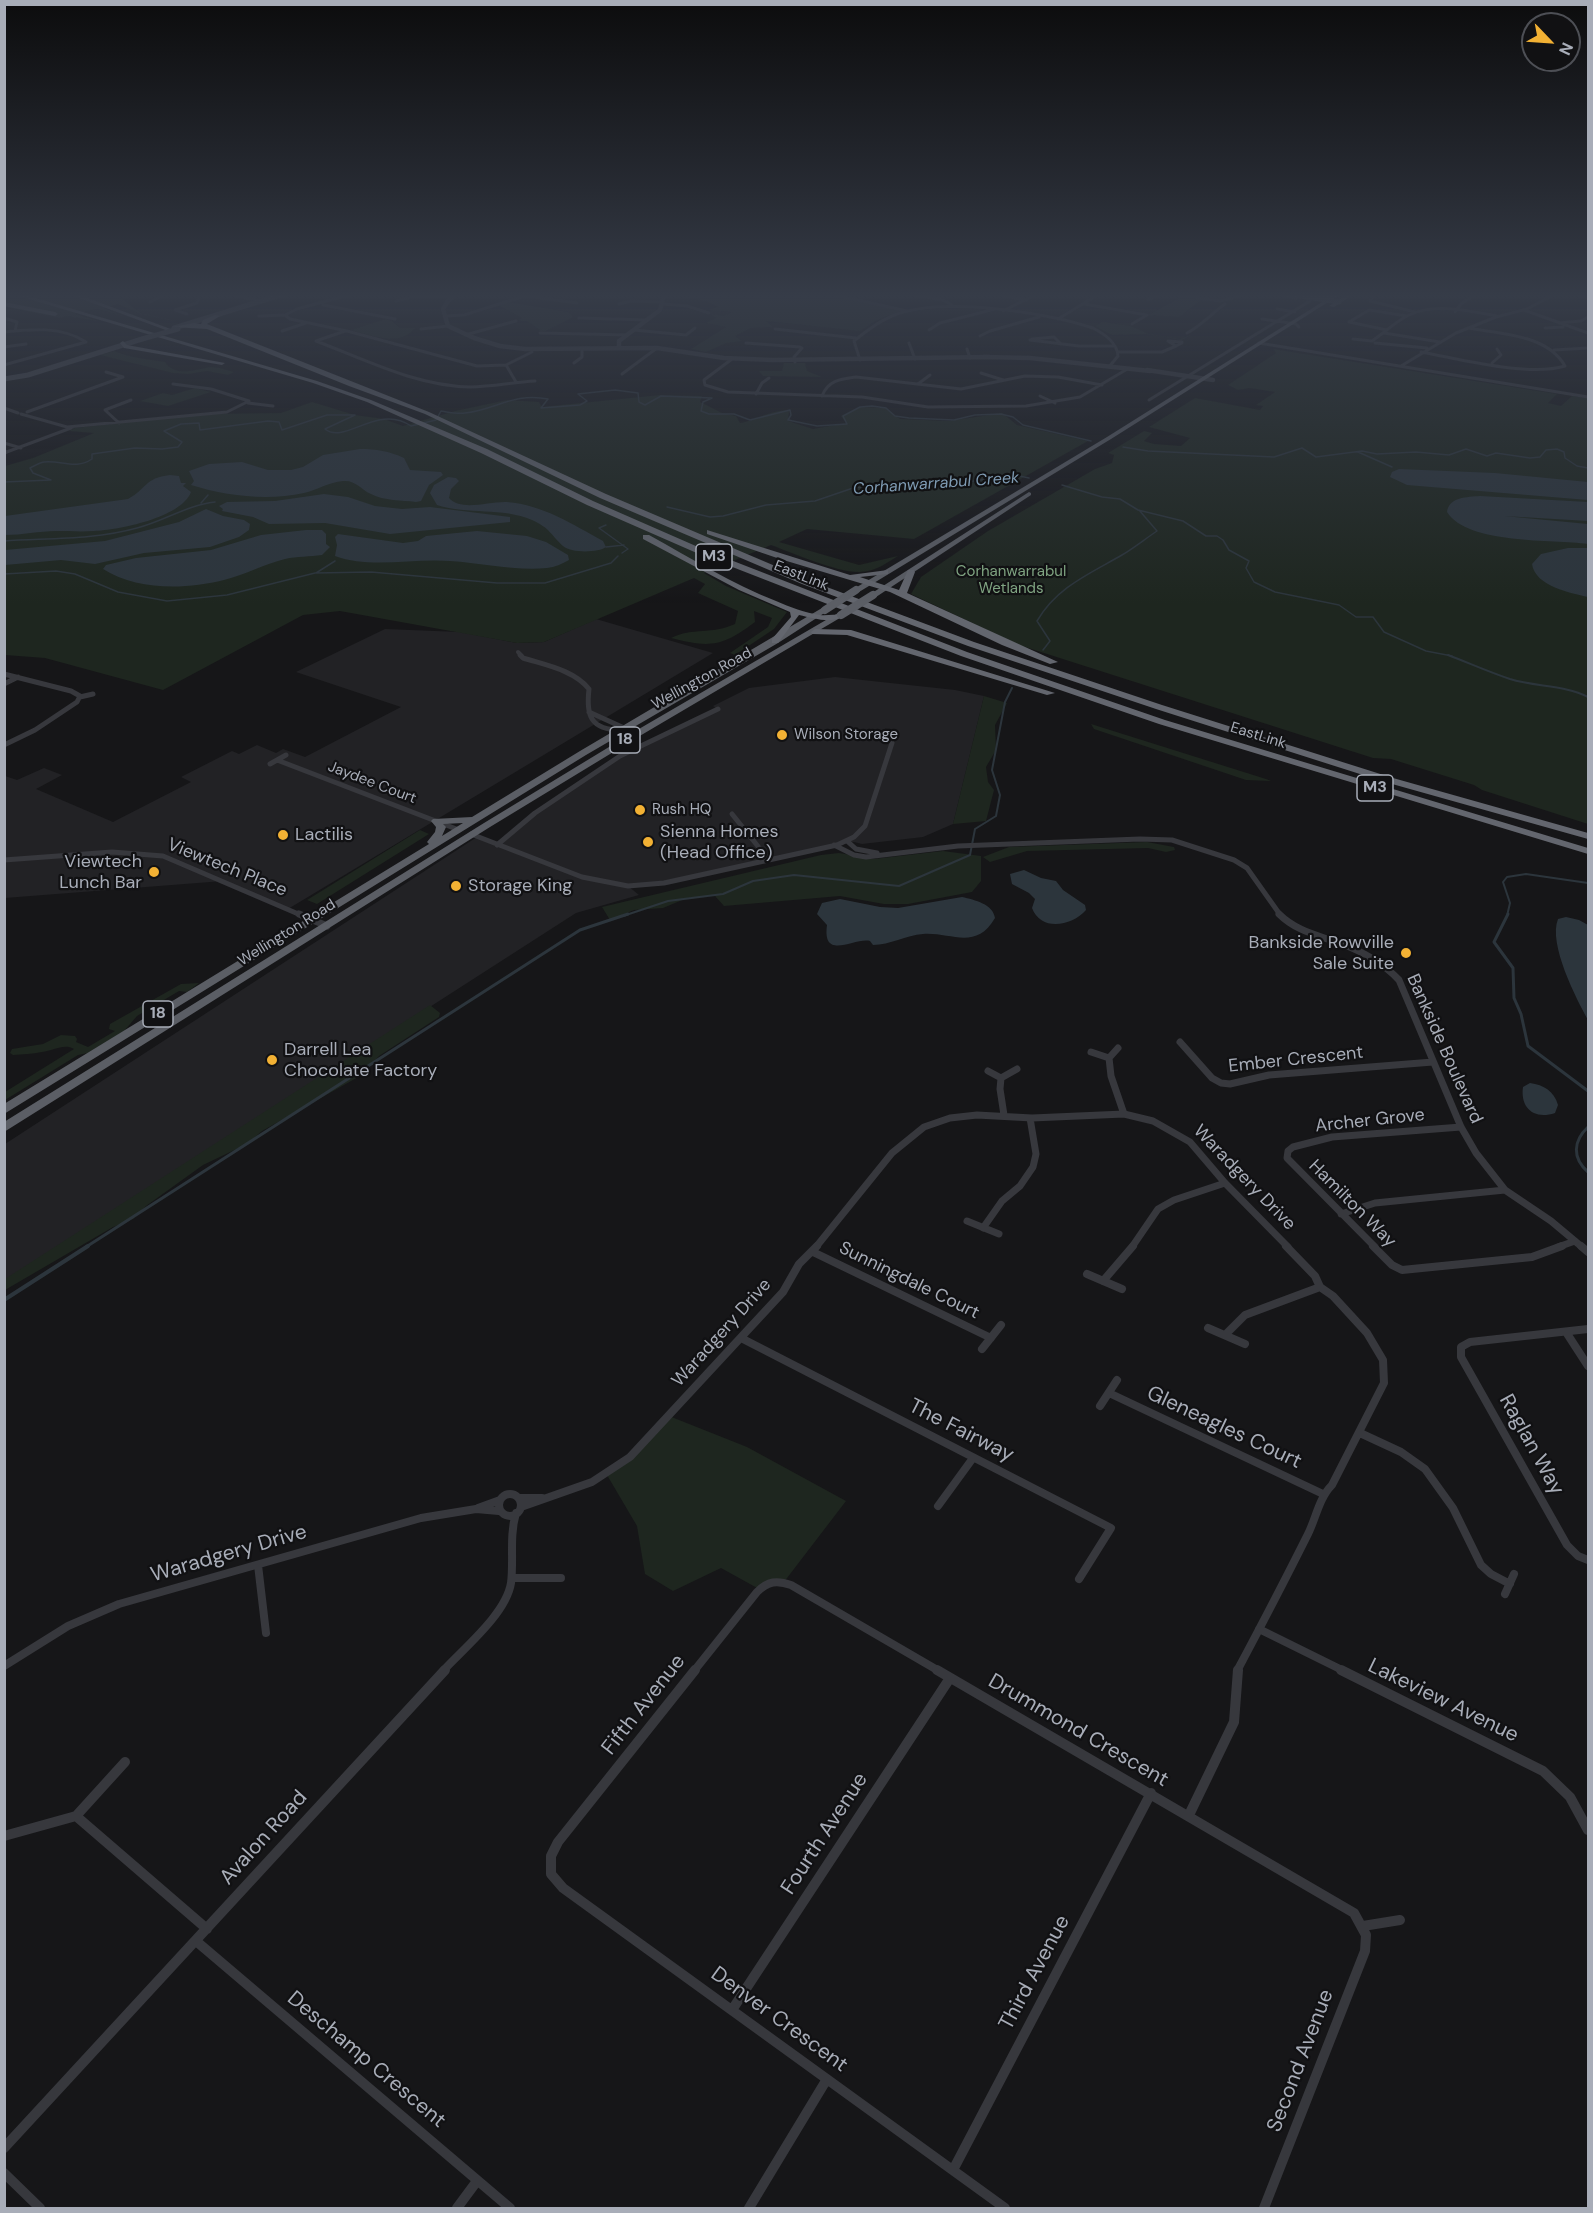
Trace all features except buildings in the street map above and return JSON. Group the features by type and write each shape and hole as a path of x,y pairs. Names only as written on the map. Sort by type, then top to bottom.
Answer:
{"highway":[{"path":"355,397 369,401"},
{"name":"EastLink","path":"358,397 442,432 590,503 839,607 975,658 1162,722 1588,851"},
{"name":"EastLink","path":"386,397 457,427 603,496 861,603 971,644 1389,780 1588,836"},
{"name":"Wellington Road","path":"840,616 871,589 885,572 1172,397"},
{"name":"Wellington Road","path":"4,1110 621,730 775,641 871,589 911,572 1012,505 1186,397"},
{"path":"603,496 834,573 871,589 902,594 1005,643 1216,724"},
{"path":"1000,502 1012,505"},
{"path":"590,503 635,531 750,592 794,610 822,616 840,616"},
{"path":"834,573 865,576 885,572"},
{"path":"902,594 911,572"},
{"path":"775,641 795,617 794,610"},
{"path":"822,616 865,637"},
{"name":"Wellington Road","path":"4,1128 471,834 635,735 815,632 822,616"},
{"path":"815,632 836,631 865,637 1107,709 1162,722"},
{"path":"584,753 607,728"},
{"path":"621,730 635,735"},
{"path":"436,821 474,820"},
{"path":"422,851 440,832 441,827 436,821"},
{"path":"459,830 471,834"}],"street":[{"path":"23,413 65,397"},
{"path":"238,397 247,400 248,403"},
{"path":"868,397 933,408 1026,406 1079,397"},
{"path":"1043,397 1055,403"},
{"path":"1149,400 1154,397"},
{"path":"119,423 105,410 131,400"},
{"path":"4,408 71,427 226,412 248,403 273,406"},
{"path":"4,453 71,427"},
{"path":"4,443 21,448"},
{"path":"518,652 523,658 571,674 583,681 589,689 588,711 593,720 607,728 621,730 621,726 588,711"},
{"path":"4,674 71,691 80,697"},
{"path":"4,684 19,677"},
{"path":"4,745 35,729 80,697 93,694"},
{"path":"497,845 535,813 620,756 718,709"},
{"path":"471,834 582,877 628,886 664,883 834,845 857,836 865,826 892,743"},
{"path":"270,764 286,755"},
{"name":"Jaydee Court","path":"277,760 459,830"},
{"path":"732,814 769,860"},
{"name":"Bankside Boulevard","path":"834,845 854,855 866,856 958,846 1156,839 1192,845 1234,860 1247,868 1276,911 1287,922 1298,929 1376,958 1389,968 1399,980 1461,1127 1476,1153 1505,1191 1551,1221 1588,1252"},
{"name":"Bankside Boulevard","path":"847,841 852,847 867,852 910,853"},
{"name":"Viewtech Place","path":"4,860 112,852 163,856 327,926"},
{"name":"Ember Crescent","path":"1180,1042 1212,1078 1221,1083 1269,1075 1433,1062"},
{"path":"1118,1048 1109,1058 1111,1076 1125,1114"},
{"path":"1091,1052 1109,1058"},
{"path":"1001,1078 1017,1069"},
{"path":"988,1071 1001,1078"},
{"path":"1001,1078 1000,1089 1005,1115"},
{"name":"Waradgery Drive","path":"476,1509 501,1513 593,1483 620,1467 785,1289 801,1262 813,1252 817,1243 847,1209 873,1174 915,1132 934,1123 950,1119 1005,1115 1030,1118 1125,1114 1154,1121 1183,1136 1208,1161 1226,1183 1315,1276 1320,1287 1333,1296 1367,1333 1383,1360 1384,1383 1332,1485 1323,1494 1320,1508 1237,1672 1234,1722 1189,1815"},
{"path":"983,1228 1002,1201 1020,1186 1033,1167 1036,1154 1030,1118"},
{"name":"Archer Grove","path":"1287,1154 1293,1147 1332,1137 1461,1127"},
{"name":"Hamilton Way","path":"1287,1154 1290,1162 1341,1214 1392,1265 1402,1270 1532,1257 1575,1241"},
{"path":"1103,1281 1137,1241 1158,1209 1174,1200 1226,1183"},
{"path":"1341,1214 1375,1203 1505,1191"},
{"path":"967,1221 999,1234"},
{"name":"Sunningdale Court","path":"813,1252 991,1338"},
{"path":"1087,1274 1122,1289"},
{"path":"1225,1335 1245,1315 1320,1287"},
{"name":"Sunningdale Court","path":"982,1349 1001,1325"},
{"path":"1208,1328 1245,1344"},
{"path":"1588,1329 1566,1332 1588,1366"},
{"name":"Raglan Way","path":"1566,1332 1470,1342 1461,1347 1461,1357 1567,1545 1578,1556 1588,1560"},
{"name":"The Fairway","path":"741,1338 1111,1528 1079,1579"},
{"path":"1100,1406 1117,1380"},
{"name":"Gleneagles Court","path":"1109,1393 1323,1494"},
{"path":"1360,1433 1407,1455 1426,1469 1437,1483 1481,1565 1491,1574 1510,1584"},
{"path":"938,1506 974,1458"},
{"name":"Waradgery Drive","path":"4,1666 68,1626 103,1610 402,1523 476,1509 510,1495 519,1506"},
{"path":"500,1500 498,1506 501,1513"},
{"name":"Avalon Road","path":"4,2148 497,1613 508,1595 513,1578 511,1536 519,1506"},
{"name":"Avalon Road","path":"501,1513 511,1536"},
{"path":"258,1565 266,1633"},
{"path":"1505,1594 1514,1574"},
{"path":"513,1578 561,1578"},
{"name":"Drummond Crescent","path":"767,1583 779,1581 791,1585 1346,1907 1354,1913 1363,1926"},
{"name":"Fifth Avenue","path":"552,1852 746,1606 767,1583"},
{"name":"Lakeview Avenue","path":"1259,1629 1543,1771 1571,1797 1583,1816 1588,1830"},
{"name":"Fourth Avenue","path":"732,2010 950,1678"},
{"path":"4,1836 76,1816 125,1762"},
{"name":"Third Avenue","path":"953,2170 1150,1793"},
{"path":"76,1816 207,1929"},
{"name":"Denver Crescent","path":"552,1852 549,1863 550,1874 563,1888 1005,2208"},
{"path":"1363,1926 1400,1920"},
{"name":"Second Avenue","path":"1264,2208 1365,1951 1367,1942 1363,1926"},
{"name":"Deschamp Crescent","path":"196,1941 510,2208"},
{"path":"749,2208 827,2079"},
{"path":"4,2173 40,2208"},
{"path":"457,2208 477,2181"}],"shaded area":[{"path":"360,449 377,450 404,458 410,470 441,472 443,475 429,485 421,501 416,502 376,496 355,483 347,481 333,483 304,493 276,497 232,494 191,485 194,481 189,471 209,464 242,462 268,470 291,470 303,467 323,455"},
{"path":"1399,469 1495,473 1588,482 1588,500 1407,485 1390,477 1392,472"},
{"path":"170,475 179,476 181,483 186,483 183,486 191,492 185,501 162,516 133,525 105,530 5,535 5,516 128,499 150,481"},
{"path":"448,477 459,481 451,489 449,498 454,502 476,505 507,502 533,507 580,528 603,541 606,547 591,551 572,550 563,546 543,526 521,516 461,510 437,505 430,493 434,485"},
{"path":"324,494 348,497 375,506 402,509 430,507 510,517 510,522 390,534 325,523 269,524 253,517 222,511 223,509 219,506 227,502 275,501"},
{"path":"1480,496 1588,502 1588,521 1504,516 1588,524 1588,544 1512,539 1492,535 1458,523 1447,512 1448,507 1455,501"},
{"path":"206,509 223,516 244,520 250,524 249,530 239,537 210,547 144,553 95,564 61,560 5,565 5,550 105,541 179,522"},
{"path":"322,530 326,534 326,544 330,547 322,555 285,559 232,578 209,583 177,586 145,584 116,576 103,569 106,565 136,558 211,550 261,535"},
{"path":"477,531 527,536 546,542 568,555 569,560 550,568 535,569 436,560 377,563 348,560 335,556 337,545 335,537 338,534 403,543 418,541 426,536"},
{"path":"1568,548 1588,548 1588,597 1554,587 1539,578 1535,572 1532,564 1541,554"},
{"path":"596,619 713,653 288,909 223,881 5,898 5,776 17,780 44,768 62,775 36,789 113,822 191,782 181,777 232,751 239,754 257,745 276,753 283,749 305,757 401,707 296,672 385,629 460,632 517,643 544,642"},
{"path":"835,677 955,690 984,696 953,824 923,837 862,844 854,842 664,883 628,886 639,895 576,913 5,1280 5,1144 477,837 498,845 535,813 620,756 717,709 713,706 749,688"},
{"path":"1024,870 1041,878 1056,881 1063,890 1085,905 1086,910 1065,923 1042,921 1032,908 1035,899 1012,884 1010,874"},
{"path":"962,897 983,903 994,913 995,918 980,934 962,938 923,934 879,945 864,941 834,945 830,943 827,936 827,925 817,914 822,903 840,899 898,908"},
{"path":"1566,917 1588,925 1588,1020 1565,971 1557,942 1558,919"},
{"path":"1530,1083 1540,1085 1551,1092 1558,1105 1555,1113 1541,1115 1526,1106 1523,1087"}],"green space":[{"path":"151,397 195,397 168,406 140,401"},
{"path":"638,397 702,397 700,402 722,413 736,416 740,423 777,411 789,411 788,421 813,429 846,423 841,416 859,407 886,408 900,419 949,421 1002,413 1017,425 1088,441 914,539 807,529 779,542 859,565 898,556 880,567 860,572 840,569 771,545 704,573 726,586 787,612 774,629 735,655 730,653 768,627 772,618 754,611 755,622 724,641 715,643 696,643 671,638 735,624 738,611 698,593 705,584 694,578 544,642 517,643 340,611 303,615 163,690 45,658 5,655 5,466 33,458 94,433 69,431 75,428 201,414 281,413 312,402 355,415 384,419 403,426 455,411 507,400 539,402 542,407"},
{"name":"Corhanwarrabul Wetlands","path":"1267,397 1554,397 1548,403 1561,406 1571,397 1588,398 1588,824 1482,790 1474,785 1391,759 1373,758 1019,645 911,594 921,577 988,531 1095,469 1112,463 1114,455 1108,453 1144,431 1152,433 1144,441 1181,446 1190,438 1149,427 1195,398 1260,410 1263,406 1256,405"},
{"path":"984,696 1007,703 995,725 996,750 986,767 988,782 994,790 986,821 953,824"},
{"path":"1091,724 1271,781 1246,780 1094,729"},
{"path":"420,830 429,834 317,904 307,900"},
{"path":"1147,842 1174,847 1175,850 1166,852 1148,848 1027,851 990,862 983,857 1009,847"},
{"path":"943,851 981,856 981,881 972,892 908,904 884,904 840,896 724,906 715,896 687,898 663,908 634,910 610,920 602,907 821,855 839,853 874,859"},
{"path":"199,983 187,992 179,991 137,1016 124,1031 88,1053 78,1055 5,1100 5,1092 74,1049 62,1047 38,1053 13,1055 10,1053 12,1049 43,1044 61,1035 75,1036 76,1042 88,1047 115,1031 109,1029 110,1024 181,984"},
{"path":"430,1005 440,1013 439,1017 379,1056 360,1076 262,1131 247,1144 203,1165 146,1206 133,1219 113,1227 5,1290 5,1279"},
{"path":"669,1416 747,1447 846,1501 784,1582 759,1589 721,1568 673,1591 645,1574 637,1526 607,1475"}],"waterway":[{"path":"4,482 51,480 33,473 30,468 44,462 80,464 92,459 92,454 135,448 178,447 182,442 164,431 181,424 199,423 200,430 268,421 279,422 282,430 327,415 355,415 325,429 333,433 386,419 399,420 411,426 436,420 441,411 465,413 533,397"},
{"path":"538,397 548,399 541,408 580,405 587,401 582,397"},
{"path":"638,397 639,402 645,405 659,397"},
{"path":"693,397 712,398 703,402 701,411 709,414 734,414 750,420 790,410 791,415 788,420 817,426 847,424 843,416 860,407 872,406 886,408 895,416 909,418 954,420 975,415 1001,414 1013,417 1023,425 1091,441"},
{"path":"1123,447 1148,451 1274,457 1302,448 1316,457 1362,451 1377,454 1416,452 1449,455 1466,449 1487,456 1496,453 1530,458 1540,457 1546,450 1557,449 1564,452 1565,458 1577,466 1588,468"},
{"path":"1358,452 1392,467"},
{"name":"Corhanwarrabul Creek","path":"667,507 710,517 723,516 766,505 815,501 856,487 876,490 939,486 1015,475 1029,478"},
{"name":"Corhanwarrabul Creek","path":"1062,485 1102,497 1120,499 1139,510"},
{"path":"201,503 208,495"},
{"path":"4,541 88,537 121,532 147,525 195,506 215,502"},
{"path":"1043,650 1050,641 1037,621 1054,599 1075,582 1157,531 1139,510"},
{"name":"Corhanwarrabul Creek","path":"1139,510 1183,521 1206,536 1217,536 1223,540 1229,550 1249,561 1246,568 1254,582 1275,592 1339,605 1356,617 1373,617 1384,632 1426,651 1449,655"},
{"path":"606,525 599,528 623,545"},
{"path":"606,547 623,545"},
{"path":"622,553 628,549 623,545"},
{"path":"316,573 371,572 497,583 545,583 611,563 618,556"},
{"path":"316,573 335,561"},
{"path":"4,574 56,571 75,574 118,592 167,601 227,595 316,573"},
{"name":"Corhanwarrabul Creek","path":"1449,655 1510,679 1570,690 1588,697"},
{"path":"623,916 668,901 723,894 753,881 794,875 899,886 970,855 975,829 996,816 1000,795 992,770 1005,702 1012,688"},
{"name":"Corhanwarrabul Creek","path":"1507,916 1510,903 1503,882 1507,877 1526,874 1588,883"},
{"path":"86,1247 580,930 628,914"},
{"name":"Corhanwarrabul Creek","path":"1507,916 1494,942 1513,968 1514,998 1521,1014 1528,1046 1588,1091"},
{"name":"Corhanwarrabul Creek","path":"1588,1127 1579,1138 1576,1150 1579,1161 1588,1172"},
{"path":"4,1300 88,1246"}],"place":[{"name":"Wilson Storage","path":"782,735"},
{"name":"Rush HQ","path":"640,810"},
{"name":"Lactilis","path":"283,835"},
{"name":"Sienna Homes (Head Office)","path":"648,842"},
{"name":"Viewtech Lunch Bar","path":"154,872"},
{"name":"Storage King","path":"456,886"},
{"name":"Bankside Rowville Sale Suite","path":"1406,953"},
{"name":"Darrell Lea Chocolate Factory","path":"272,1060"}]}
